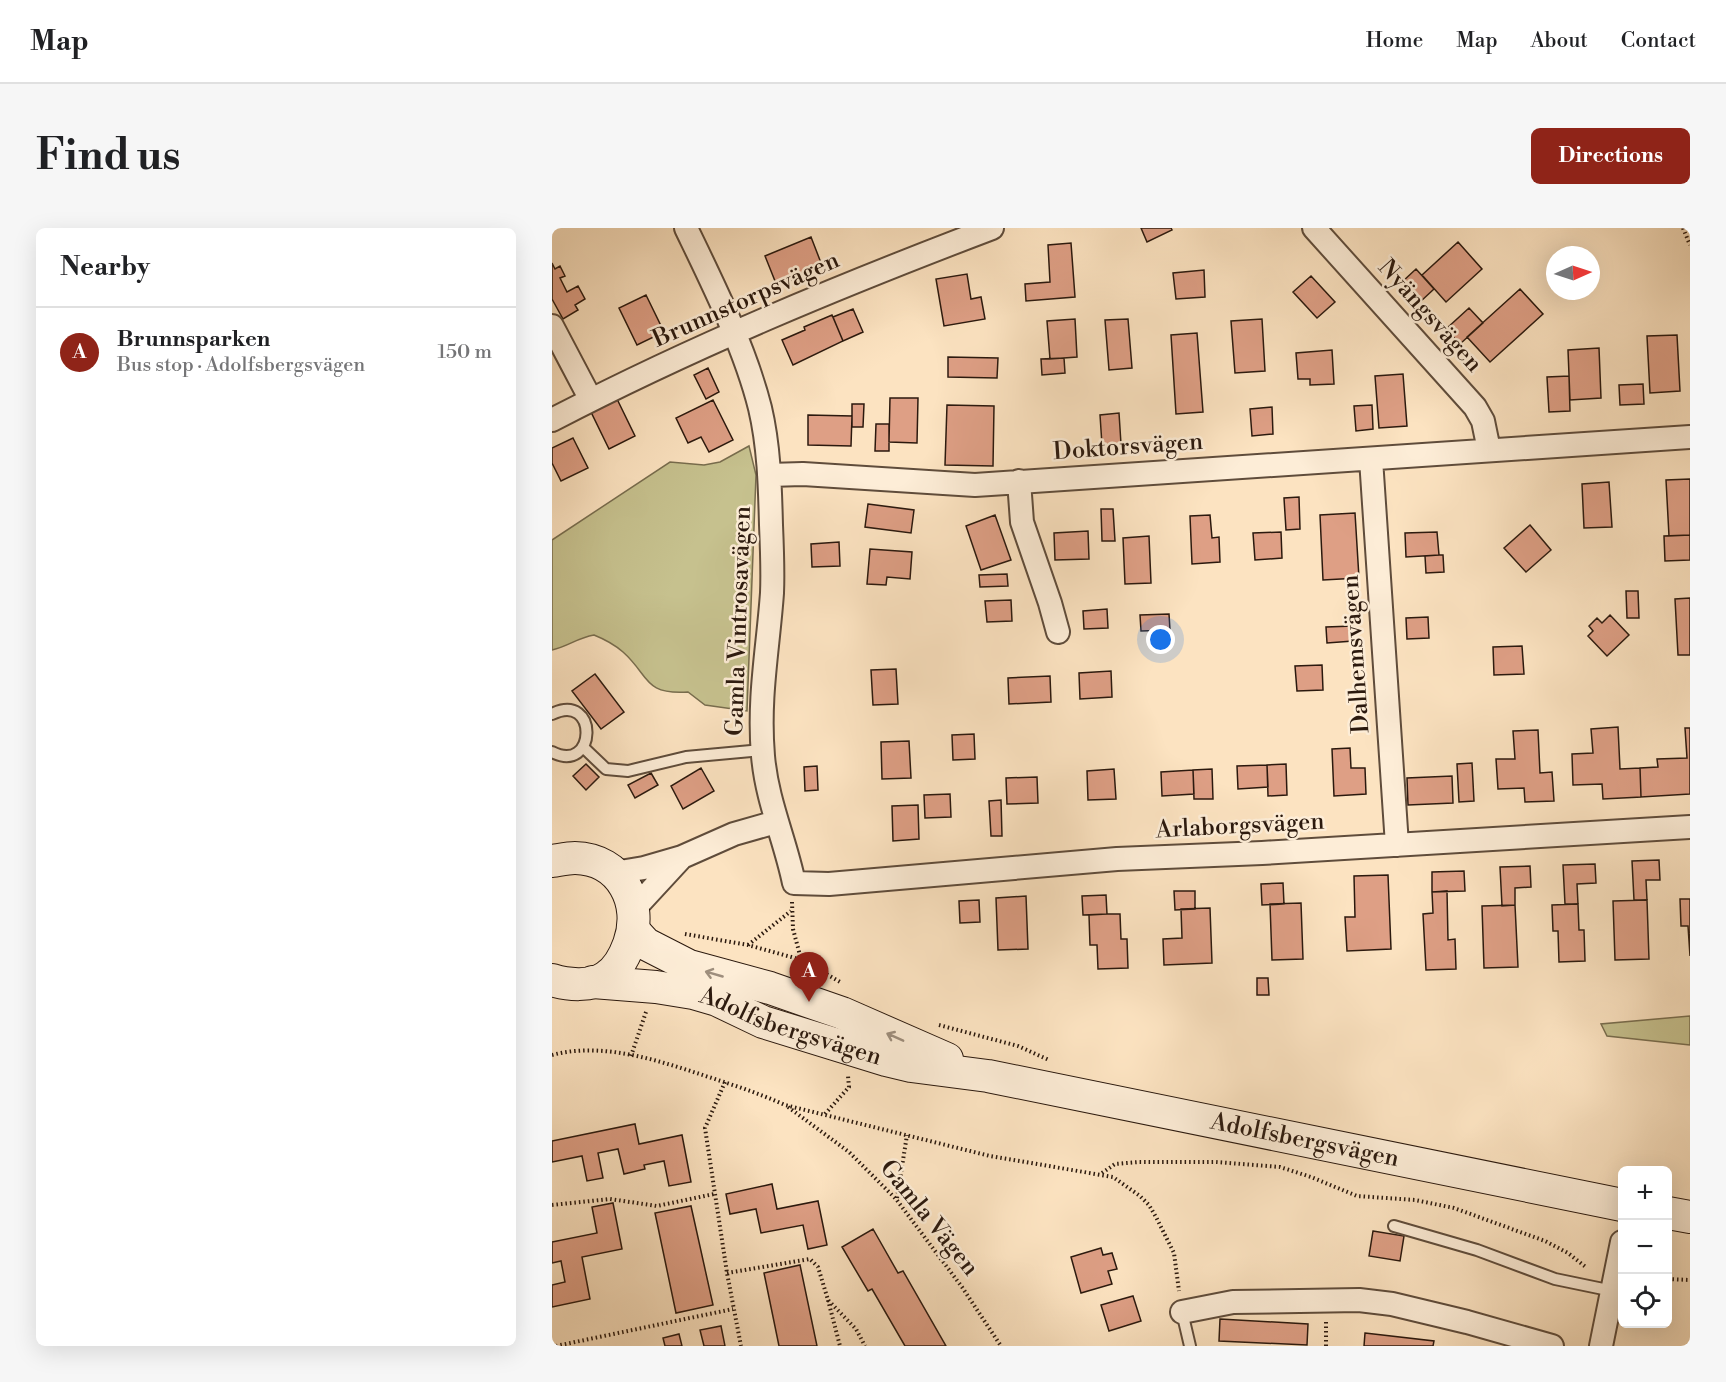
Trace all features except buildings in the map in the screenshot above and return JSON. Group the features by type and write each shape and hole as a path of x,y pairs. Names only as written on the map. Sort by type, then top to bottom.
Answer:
{"main road":[{"path":"552,840 606,868 628,889 634,920 627,951 606,978 593,982"},
{"path":"552,861 576,858 606,868"},
{"name":"Adolfsbergsvägen","path":"634,920 646,944 689,966 770,988 842,1013 988,1076"},
{"name":"Adolfsbergsvägen","path":"552,980 574,984 593,982 656,987 701,995 717,1000 763,1022 911,1066 988,1076 1618,1203"},
{"path":"1672,1214 1690,1217"}],"street":[{"name":"Gamla Vintrosavägen","path":"686,228 711,278 753,383 760,410 769,475 772,592 763,665 762,750 767,790 789,857 794,883"},
{"name":"Brunnstorpsvägen","path":"552,420 733,333 887,268 992,228"},
{"name":"Nyängsvägen","path":"1314,228 1475,407 1483,421 1489,450"},
{"path":"552,326 591,400"},
{"path":"1489,450 1690,437"},
{"name":"Doktorsvägen","path":"769,475 803,474 975,485 1489,450"},
{"name":"Dalhemsvägen","path":"1371,459 1397,845"},
{"path":"1019,481 1022,522 1058,632"},
{"path":"606,868 644,868 682,857 734,834 776,822"},
{"name":"Arlaborgsvägen","path":"794,883 829,884 1117,859 1397,845 1690,826"},
{"path":"634,920 682,857"},
{"path":"1601,1346 1618,1265"},
{"path":"1182,1312 1233,1302 1359,1300 1392,1304 1552,1346"}],"lane":[{"path":"552,714 566,710 579,715 587,726 588,734 583,747 569,755 562,756 552,752"},
{"path":"583,747 606,769 628,771 686,757 762,750"},
{"path":"1394,1226 1458,1244 1555,1279 1614,1283"},
{"path":"1182,1312 1190,1346"}],"path":[{"path":"1683,228 1690,245"},
{"path":"794,883 793,929 802,960"},
{"path":"748,945 792,911"},
{"path":"669,956 678,934 691,934 748,945 802,960 847,986"},
{"path":"631,1056 656,987"},
{"path":"933,1024 1018,1046 1054,1062"},
{"path":"552,1055 567,1051 611,1052 631,1056 684,1068 785,1104 907,1135 1020,1162 1113,1177 1140,1196 1156,1217 1174,1253 1182,1312"},
{"path":"825,1114 849,1087 848,1077 844,1070"},
{"path":"724,1082 705,1128 726,1274 741,1346"},
{"name":"Gamla Vägen","path":"785,1104 849,1152 896,1199 962,1287 1001,1346"},
{"path":"896,1199 907,1135"},
{"path":"1102,1174 1115,1164 1139,1161 1216,1162 1280,1167 1357,1196 1423,1201 1454,1208 1556,1246 1614,1283"},
{"path":"552,1205 610,1199 657,1206 714,1194"},
{"path":"726,1274 810,1258 818,1267 840,1346"},
{"path":"1672,1279 1690,1280"},
{"path":"828,1300 856,1329 865,1346"},
{"path":"556,1346 733,1309"}],"shaded area":[{"path":"749,446 756,475 747,711 705,705 688,692 673,692 655,687 623,652 594,635 552,650 552,540 670,462 704,465 720,462"},
{"path":"1690,1016 1690,1045 1607,1036 1601,1024"}],"place":[{"name":"Brunnsparken","path":"809,1002"}]}
